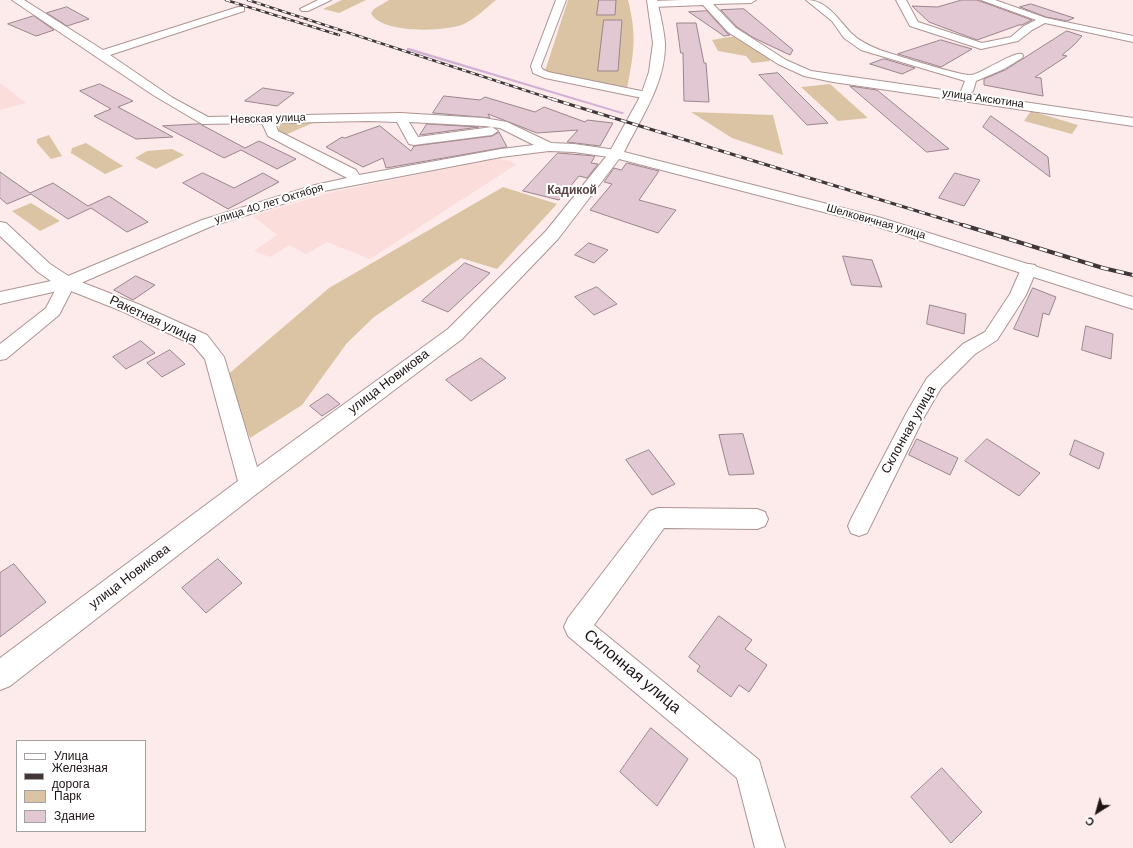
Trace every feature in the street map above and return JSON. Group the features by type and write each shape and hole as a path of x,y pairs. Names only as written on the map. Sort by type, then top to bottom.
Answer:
{"main road":[{"name":"улица Новикова","path":"0,676 251,485 455,334 552,235 610,153 647,95 655,72 659,43 653,2"},
{"name":"Шелковичная улица","path":"610,153 872,220 1133,303"},
{"name":"Ракетная улица","path":"0,227 44,268 68,283 131,308 200,340 214,357 251,485"},
{"name":"улица 40 лет Октября","path":"0,298 68,283"}],"street":[{"name":"Невская улица","path":"17,0 102,54 190,114 206,121 400,118 469,121 503,125 551,148"},
{"path":"305,9 326,0"},
{"path":"561,0 536,66 537,70 545,75 647,95"},
{"path":"653,2 706,3 751,0"},
{"name":"улица Аксютина","path":"811,0 834,19 848,36 865,48 894,58 971,79"},
{"path":"901,0 914,24 981,46 1014,39 1020,36 1028,28 1044,20"},
{"path":"986,0 1044,20 1133,39"},
{"name":"улица Аксютина","path":"706,3 732,30 782,62 808,74 833,79 1133,122"},
{"path":"102,54 241,9"},
{"path":"965,97 971,79 1000,67 1018,56"},
{"path":"400,118 414,141 495,131"},
{"path":"267,119 272,133 351,173 355,180"},
{"path":"551,148 610,153"},
{"name":"улица 40 лет Октября","path":"68,283 207,223 320,188 355,180 501,153 551,148"},
{"name":"Склонная улица","path":"859,526 914,417 934,383 969,349 991,336 1018,295 1029,269"},
{"path":"0,354 53,311 68,283"},
{"name":"Склонная улица","path":"757,519 658,518 577,627 749,770 770,848"}],"shaded area":[{"path":"0,83 26,103 0,110"},
{"path":"498,158 517,164 370,259 327,242 306,254 289,245 270,257 254,251 277,235 253,216 328,193"}],"green space":[{"path":"342,0 366,0 339,13 323,9"},
{"path":"389,0 496,0 464,24 455,27 429,30 400,28 387,25 377,20 371,13 374,9"},
{"path":"568,0 628,0 633,24 634,44 627,88 545,71"},
{"path":"735,36 766,55 770,61 752,63 746,56 718,51 712,40"},
{"path":"830,84 868,118 838,121 801,87"},
{"path":"1031,111 1078,125 1072,134 1024,121"},
{"path":"691,112 773,115 783,155 732,138"},
{"path":"315,122 285,135 276,133 281,123"},
{"path":"49,135 62,156 51,159 37,143 37,139"},
{"path":"86,143 123,166 105,174 71,153 72,148"},
{"path":"172,149 184,155 156,169 135,158 147,151"},
{"path":"503,187 557,204 497,269 461,258 374,317 347,343 302,405 250,438 225,377 329,288"},
{"path":"31,203 60,221 40,231 12,211"}],"building":[{"path":"599,0 616,0 615,15 597,15"},
{"path":"962,0 977,0 1032,20 1022,25 977,40 929,22 912,6 937,7"},
{"path":"1031,4 1074,18 1067,21 1046,17 1020,7"},
{"path":"67,7 89,19 67,26 47,13"},
{"path":"744,9 793,50 790,55 754,38 737,27 721,10"},
{"path":"707,11 730,35 724,36 689,12"},
{"path":"34,16 54,30 36,36 8,24"},
{"path":"604,20 622,20 618,71 598,71"},
{"path":"677,23 696,23 704,63 706,63 709,102 684,101 683,53 681,53"},
{"path":"1067,31 1082,36 1062,55 1067,56 1035,77 1041,78 1043,96 984,85 984,79 1005,70"},
{"path":"941,40 972,49 941,67 898,54"},
{"path":"883,59 915,68 902,74 870,64"},
{"path":"778,73 828,123 807,125 759,75"},
{"path":"100,84 133,101 118,107 173,137 136,139 94,116 111,109 80,91"},
{"path":"850,86 877,90 949,149 927,152"},
{"path":"263,88 294,93 277,106 245,101"},
{"path":"444,96 480,100 485,97 535,112 544,107 585,122 587,120 613,123 600,146 567,142 578,130 537,133 488,114 490,118 433,113"},
{"path":"991,116 1048,157 1050,177 983,127"},
{"path":"200,124 245,148 259,141 296,159 277,169 241,150 224,158 163,126"},
{"path":"427,124 479,127 420,135"},
{"path":"380,126 411,151 414,146 492,136 499,132 507,147 386,168 383,158 363,167 326,147 342,137 344,138"},
{"path":"558,153 595,156 591,163 598,164 587,178 579,176 559,200 523,191"},
{"path":"627,163 659,171 639,200 676,210 658,233 590,210 612,184 604,182 614,168 621,170"},
{"path":"0,172 30,193 53,183 88,206 109,196 148,222 127,232 91,208 68,219 31,194 7,204 0,198"},
{"path":"203,173 234,188 263,173 279,182 228,209 183,183"},
{"path":"955,173 980,180 964,206 939,198"},
{"path":"589,243 608,250 594,263 575,255"},
{"path":"843,256 872,260 882,287 852,285"},
{"path":"465,263 490,273 448,312 422,301"},
{"path":"136,276 155,285 133,300 114,290"},
{"path":"597,287 617,304 594,315 575,297"},
{"path":"1033,288 1056,297 1049,315 1043,313 1038,337 1014,329"},
{"path":"930,305 966,314 964,334 927,324"},
{"path":"1086,326 1113,334 1111,359 1082,350"},
{"path":"141,341 155,353 126,369 113,357"},
{"path":"170,350 185,364 162,377 147,363"},
{"path":"481,358 506,378 471,401 446,380"},
{"path":"328,394 340,404 322,416 310,406"},
{"path":"743,434 754,474 729,475 719,435"},
{"path":"917,439 958,458 950,475 909,455"},
{"path":"987,439 1040,473 1019,496 965,461"},
{"path":"1075,440 1104,453 1099,469 1070,455"},
{"path":"649,450 675,484 652,495 626,460"},
{"path":"218,559 242,583 206,613 182,588"},
{"path":"14,564 46,602 0,637 0,573"},
{"path":"719,616 752,640 745,649 767,665 749,692 739,685 731,697 697,671 700,666 689,657"},
{"path":"651,728 688,759 657,806 620,772"},
{"path":"942,768 982,812 951,843 911,797"}],"waterway":[{"path":"408,49 623,113"}],"railway":[{"path":"226,0 339,35"},
{"path":"248,0 555,100"},
{"path":"552,99 966,226"},
{"path":"963,225 1103,268 1133,275"}],"district":[{"name":"Кадикой","path":"572,191"}]}
